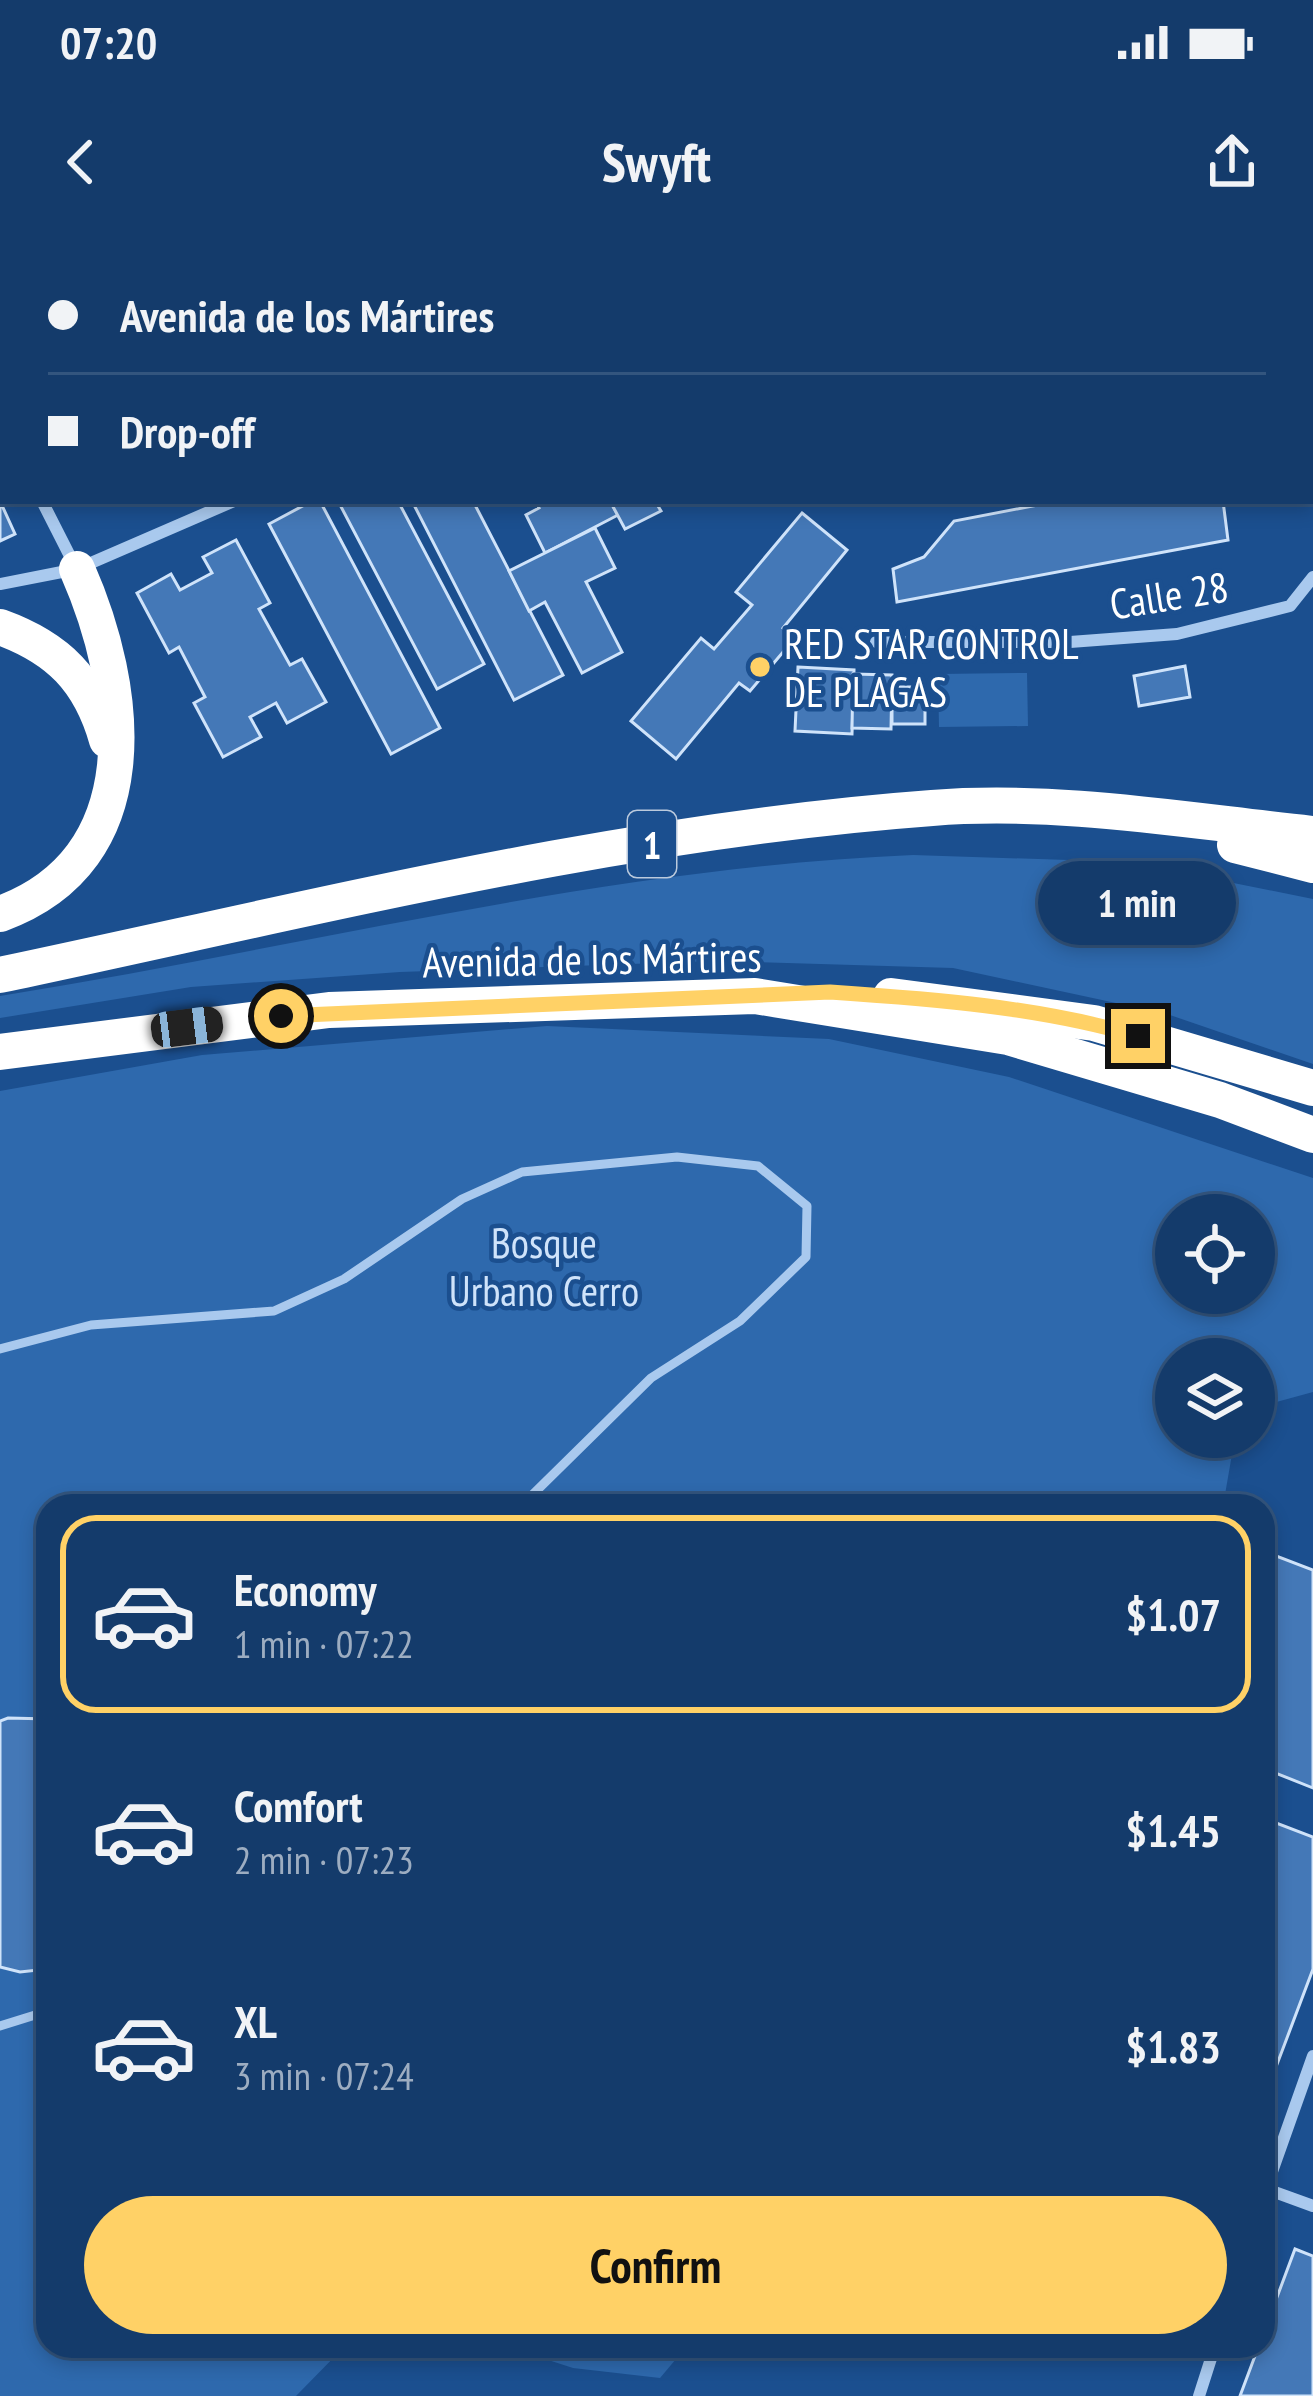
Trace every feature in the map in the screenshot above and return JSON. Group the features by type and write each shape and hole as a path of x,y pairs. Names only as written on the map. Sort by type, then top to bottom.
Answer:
{"highway":[{"path":"0,914 40,897 74,869 100,827 112,775 117,742 115,688 96,612 77,569"},
{"path":"0,627 41,645 75,672 98,710 112,775"},
{"name":"Avenida de los Mártires","path":"0,975 576,855 935,807 1073,810 1313,834"},
{"path":"1073,810 1313,865"},
{"path":"755,996 830,992 920,998 1094,1023 1313,1088"},
{"name":"Avenida de los Mártires","path":"0,1052 328,1010 755,996 1008,1037 1220,1100 1313,1135"}],"street":[{"path":"44,504 77,569"},
{"path":"0,584 77,569 227,504"},
{"name":"Calle 28","path":"876,643 1070,642 1177,634 1290,606 1313,577"},
{"path":"1275,2162 1313,2056"},
{"path":"1275,2196 1313,2206"},
{"path":"1198,2396 1211,2358"}],"lane":[{"path":"0,1349 91,1325 274,1311 344,1279 463,1199 523,1172 677,1157 758,1166 807,1206 806,1257 740,1321 651,1378 533,1494"},
{"path":"0,2026 36,2015"}],"green space":[{"path":"1027,673 1028,726 939,727 938,674"},
{"path":"913,855 1129,862 1313,899 1313,1064 1167,1014 953,968 716,961 400,972 191,987 0,1018 0,996 455,912 683,876"},
{"name":"Bosque Urbano Cerro","path":"547,1026 829,1039 1009,1077 1313,1178 1313,1392 1275,1402 1275,1338 1155,1338 1155,1458 1231,1458 1225,1494 36,1494 36,2358 333,2358 296,2396 0,2396 0,1091 202,1055"},
{"path":"542,2358 677,2358 660,2378 573,2368"}],"building":[{"path":"0,504 1,504 15,534 0,541"},
{"path":"306,504 322,504 440,728 391,754 269,524"},
{"path":"340,504 400,504 484,664 437,689"},
{"path":"414,504 475,504 563,675 514,700"},
{"path":"537,504 612,504 618,515 545,553 526,515 539,508"},
{"path":"612,504 657,504 661,511 625,529"},
{"path":"1043,504 1223,504 1228,540 897,602 893,569 924,557 954,521"},
{"path":"802,513 847,550 783,628 795,638 750,691 739,683 676,759 631,721 701,638 714,649 752,605 736,592"},
{"path":"595,528 615,568 586,582 622,652 582,673 545,602 529,611 509,571"},
{"path":"236,540 270,603 259,609 290,665 302,659 326,702 287,723 276,703 250,717 261,737 223,757 194,703 205,697 179,647 169,653 137,593 171,574 180,590 212,573 203,557"},
{"path":"1185,666 1190,697 1139,706 1134,676"},
{"path":"798,667 854,670 852,734 795,731"},
{"path":"853,674 892,675 891,729 852,728"},
{"path":"892,687 925,687 925,724 892,724"},
{"path":"1275,1556 1313,1570 1313,1788 1275,1773"},
{"path":"36,1719 36,1970 0,1967 0,1721"},
{"path":"1275,1823 1313,1837 1313,1969 1276,2067"},
{"path":"1295,2249 1313,2256 1313,2396 1240,2396 1254,2358 1275,2358 1275,2302"}],"place":[{"name":"RED STAR CONTROL DE PLAGAS","path":"760,667"}],"route":[{"path":"281,1016 328,1010 830,992 920,998 1094,1023 1138,1036"}]}
